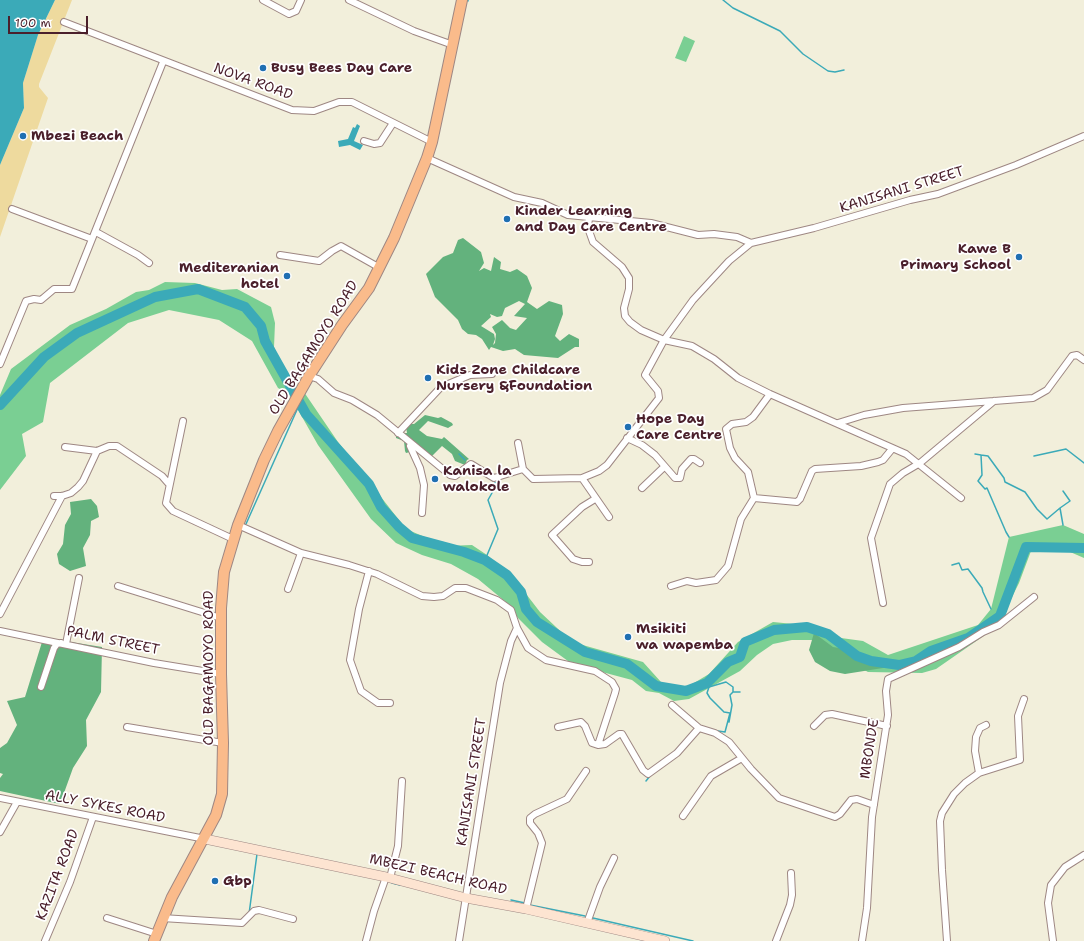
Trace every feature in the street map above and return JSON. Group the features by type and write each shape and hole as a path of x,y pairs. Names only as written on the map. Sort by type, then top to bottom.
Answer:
{"main road":[{"name":"OLD BAGAMOYO ROAD","path":"155,937 162,918 205,839 216,815 222,794 223,743 221,618 224,572 238,525 264,460 302,388 342,325 369,288 380,268 427,158 432,142 462,0"},
{"name":"MBEZI BEACH ROAD","path":"205,839 388,878 466,898 526,909 665,941"}],"street":[{"path":"263,0 289,14 296,11 301,0"},
{"path":"349,0 414,30 453,45"},
{"name":"NOVA ROAD","path":"64,22 163,62 292,110 314,111 345,101 352,102 432,142"},
{"path":"0,364 26,301 34,299 41,300 54,290 72,289 163,62"},
{"path":"364,141 374,144 380,143 393,123"},
{"name":"KANISANI STREET","path":"751,243 814,228 910,200 938,194 1016,165 1084,136"},
{"path":"427,158 514,197 542,203 568,214 589,218 651,223 698,235 714,234 737,237 751,243 729,261 693,300 664,340 645,375 658,391 658,398 607,465 599,472 582,478 533,479 523,469 518,443"},
{"path":"12,209 92,239"},
{"path":"589,218 588,228 593,242 622,267 628,278 629,289 624,308 625,316 630,322 641,330 664,340 692,346 714,359 738,378 770,394 906,454 920,463 961,498"},
{"path":"96,232 138,255 149,263"},
{"path":"280,255 319,261 332,250 341,246 380,268"},
{"path":"838,423 864,415 903,408 974,401 1005,400 1040,395 1058,378 1072,356 1077,355 1084,360"},
{"path":"398,433 441,387 470,375 492,374"},
{"path":"310,376 318,379 334,392 352,400 377,415 446,474 452,476 471,464 494,478 523,469"},
{"path":"754,498 750,488 750,477 735,458 730,448 726,429 732,424 746,422 753,417 770,394"},
{"path":"884,604 871,538 890,484 903,472 920,463 994,401"},
{"path":"183,421 166,503 173,511 234,538"},
{"path":"627,438 655,455 675,478 680,478 682,469 691,459 694,459 700,464"},
{"path":"408,443 420,468 424,484 422,513"},
{"path":"65,447 97,451 109,446 117,446 162,476 169,484"},
{"path":"754,498 797,502 800,499 812,471 815,469 861,466 878,462 883,460 892,449"},
{"path":"54,496 62,496 71,493 83,481 97,451"},
{"path":"642,488 664,467"},
{"path":"582,478 595,499 609,517"},
{"path":"0,614 62,496"},
{"path":"671,586 687,581 696,584 716,580 728,566 741,519 754,498"},
{"path":"588,562 582,562 573,558 552,535 582,507 595,499"},
{"path":"238,525 301,553 370,571 422,596 443,596 455,588 466,588 497,600 511,610 517,628 528,648 546,660 595,671 612,682 616,689 598,745"},
{"path":"288,588 301,553"},
{"path":"370,571 359,609 350,660 361,691 378,703 390,703"},
{"path":"41,687 54,648 64,643 79,578"},
{"path":"118,586 221,618"},
{"name":"MBONDE","path":"862,941 867,908 874,805 887,726 886,683 888,679 959,647 983,632 1007,620 1022,605 1034,597"},
{"name":"KANISANI STREET","path":"459,941 500,683 511,641 517,628"},
{"name":"PALM STREET","path":"0,631 64,643 154,663 221,674"},
{"path":"947,941 943,900 940,821 942,813 954,794 965,783 980,773 1020,760 1018,716 1024,700"},
{"path":"672,706 699,728 721,736 774,794 782,800 835,817 840,814 851,800 857,800 874,805"},
{"path":"814,726 825,715 832,714 887,726"},
{"path":"558,727 581,722 585,726 592,743 598,745 605,744 619,734 622,734 643,770 650,774 677,753 699,728"},
{"path":"980,773 975,751 976,737 980,728 986,725"},
{"path":"127,727 223,743"},
{"path":"683,816 711,776 742,758"},
{"path":"526,909 542,843 538,833 530,823 530,818 535,814 568,799 586,771"},
{"path":"366,941 398,846 402,781"},
{"name":"ALLY SYKES ROAD","path":"0,798 205,839"},
{"path":"0,832 17,802"},
{"name":"KAZITA ROAD","path":"45,941 70,882 93,817"},
{"path":"1053,941 1048,903 1051,885 1065,867 1084,855"},
{"path":"587,923 600,887 614,858"},
{"path":"776,941 790,905 792,895 791,873"},
{"path":"162,918 242,923 254,911 258,910 293,919"},
{"path":"107,918 155,937"}],"green space":[{"path":"684,36 695,41 686,62 675,58"},
{"path":"463,238 481,252 484,263 479,271 484,268 491,271 494,257 501,262 500,269 510,272 517,269 527,276 532,288 527,302 537,309 549,301 562,305 563,314 555,336 560,341 569,334 579,339 579,347 575,347 558,358 524,355 515,349 503,351 491,347 489,350 482,339 476,335 468,334 462,329 458,320 435,297 426,274 443,257 453,253 458,240","holes":["519,301 525,304 514,316 527,318 516,330 510,328 502,320 492,327 496,334 495,343 493,345 495,339 494,334 481,326 491,317 490,314 497,317 502,316 505,308"]},
{"path":"165,282 195,283 222,290 237,289 271,307 275,323 274,347 285,372 306,395 338,442 406,529 446,546 472,545 487,555 513,577 540,612 572,642 643,662 661,682 678,689 689,686 709,674 738,642 773,622 804,625 841,638 863,641 888,655 978,625 991,609 1009,537 1063,525 1084,534 1084,558 1061,548 1031,551 1019,583 1006,609 985,635 936,669 922,673 868,672 830,652 812,640 792,640 773,644 757,655 740,671 689,699 674,701 659,693 646,691 632,680 572,664 542,642 518,618 507,603 478,579 451,564 422,555 396,543 371,519 318,445 289,394 278,388 252,341 219,320 169,310 128,323 50,383 43,422 22,434 26,456 0,490 0,395 11,369 70,325 106,309 136,292 149,290"},
{"path":"425,415 438,418 441,417 452,423 453,425 448,428 428,421 419,430 427,436 442,439 444,437 469,459 465,465 455,461 452,454 442,446 431,457 421,447 406,453 404,441 396,438 396,433 407,433 406,427 408,424 414,424"},
{"path":"91,499 97,506 99,517 91,521 90,535 83,548 86,566 70,571 59,564 57,554 63,544 65,525 71,514 70,502"},
{"path":"814,633 833,647 852,650 869,659 902,665 845,674 830,671 815,662 809,650"},
{"path":"52,639 102,647 101,692 86,720 87,746 73,768 60,804 0,791 0,778 3,774 0,773 0,748 7,743 17,725 7,701 25,697 42,642"}],"sand":[{"name":"Mbezi Beach","path":"55,0 72,0 39,84 39,87 48,98 0,237 0,165 24,108 23,83 38,35"}],"water":[{"path":"0,0 55,0 38,35 23,83 24,108 0,165"},
{"path":"357,124 360,126 354,141 363,145 360,150 350,145 339,147 338,141 348,139 353,127 355,128"}],"waterway":[{"path":"723,0 733,8 780,31 803,54 828,71 835,72 844,70"},
{"path":"0,405 44,357 77,333 155,297 198,289 245,307 261,326 265,341 306,414 369,484 381,507 399,527 412,538 464,552 485,560 507,575 521,592 526,609 537,622 585,652 627,664 656,686 686,691 707,683 728,662 740,657 745,642 774,630 807,627 828,634 857,656 871,661 899,665 916,661 931,651 968,638 1000,616 1026,547 1084,548"},
{"path":"246,524 300,403"},
{"path":"1034,456 1066,449 1084,463"},
{"path":"459,454 465,460"},
{"path":"975,454 981,455 982,475 978,481 985,489 987,488 1009,537"},
{"path":"981,455 988,456 1004,478 1005,482 1025,492 1037,509 1047,519 1060,508"},
{"path":"485,560 498,529 488,500 497,484 492,480"},
{"path":"1063,491 1070,501 1060,508 1063,525"},
{"path":"952,565 959,563 962,570 968,569 982,588 991,609"},
{"path":"698,687 709,687 726,682 733,687 733,692 740,692"},
{"path":"709,687 707,693 710,698 724,712 730,713 725,732 718,731"},
{"path":"729,722 732,705 730,695 733,692"},
{"path":"684,749 689,743"},
{"path":"646,781 650,776"},
{"path":"249,914 257,854"},
{"path":"392,883 400,885"},
{"path":"511,900 525,903"},
{"path":"530,905 585,916"},
{"path":"593,918 693,941"}],"place":[{"name":"Busy Bees Day Care","path":"263,68"},
{"name":"Mbezi Beach","path":"23,136"},
{"name":"Kinder Learning and Day Care Centre","path":"507,219"},
{"name":"Kawe B Primary School","path":"1019,257"},
{"name":"Mediteranian hotel","path":"287,276"},
{"name":"Kids Zone Childcare Nursery &Foundation","path":"428,378"},
{"name":"Hope Day Care Centre","path":"628,427"},
{"name":"Kanisa la walokole","path":"435,479"},
{"name":"Msikiti wa wapemba","path":"628,637"},
{"name":"Gbp","path":"215,881"}]}
